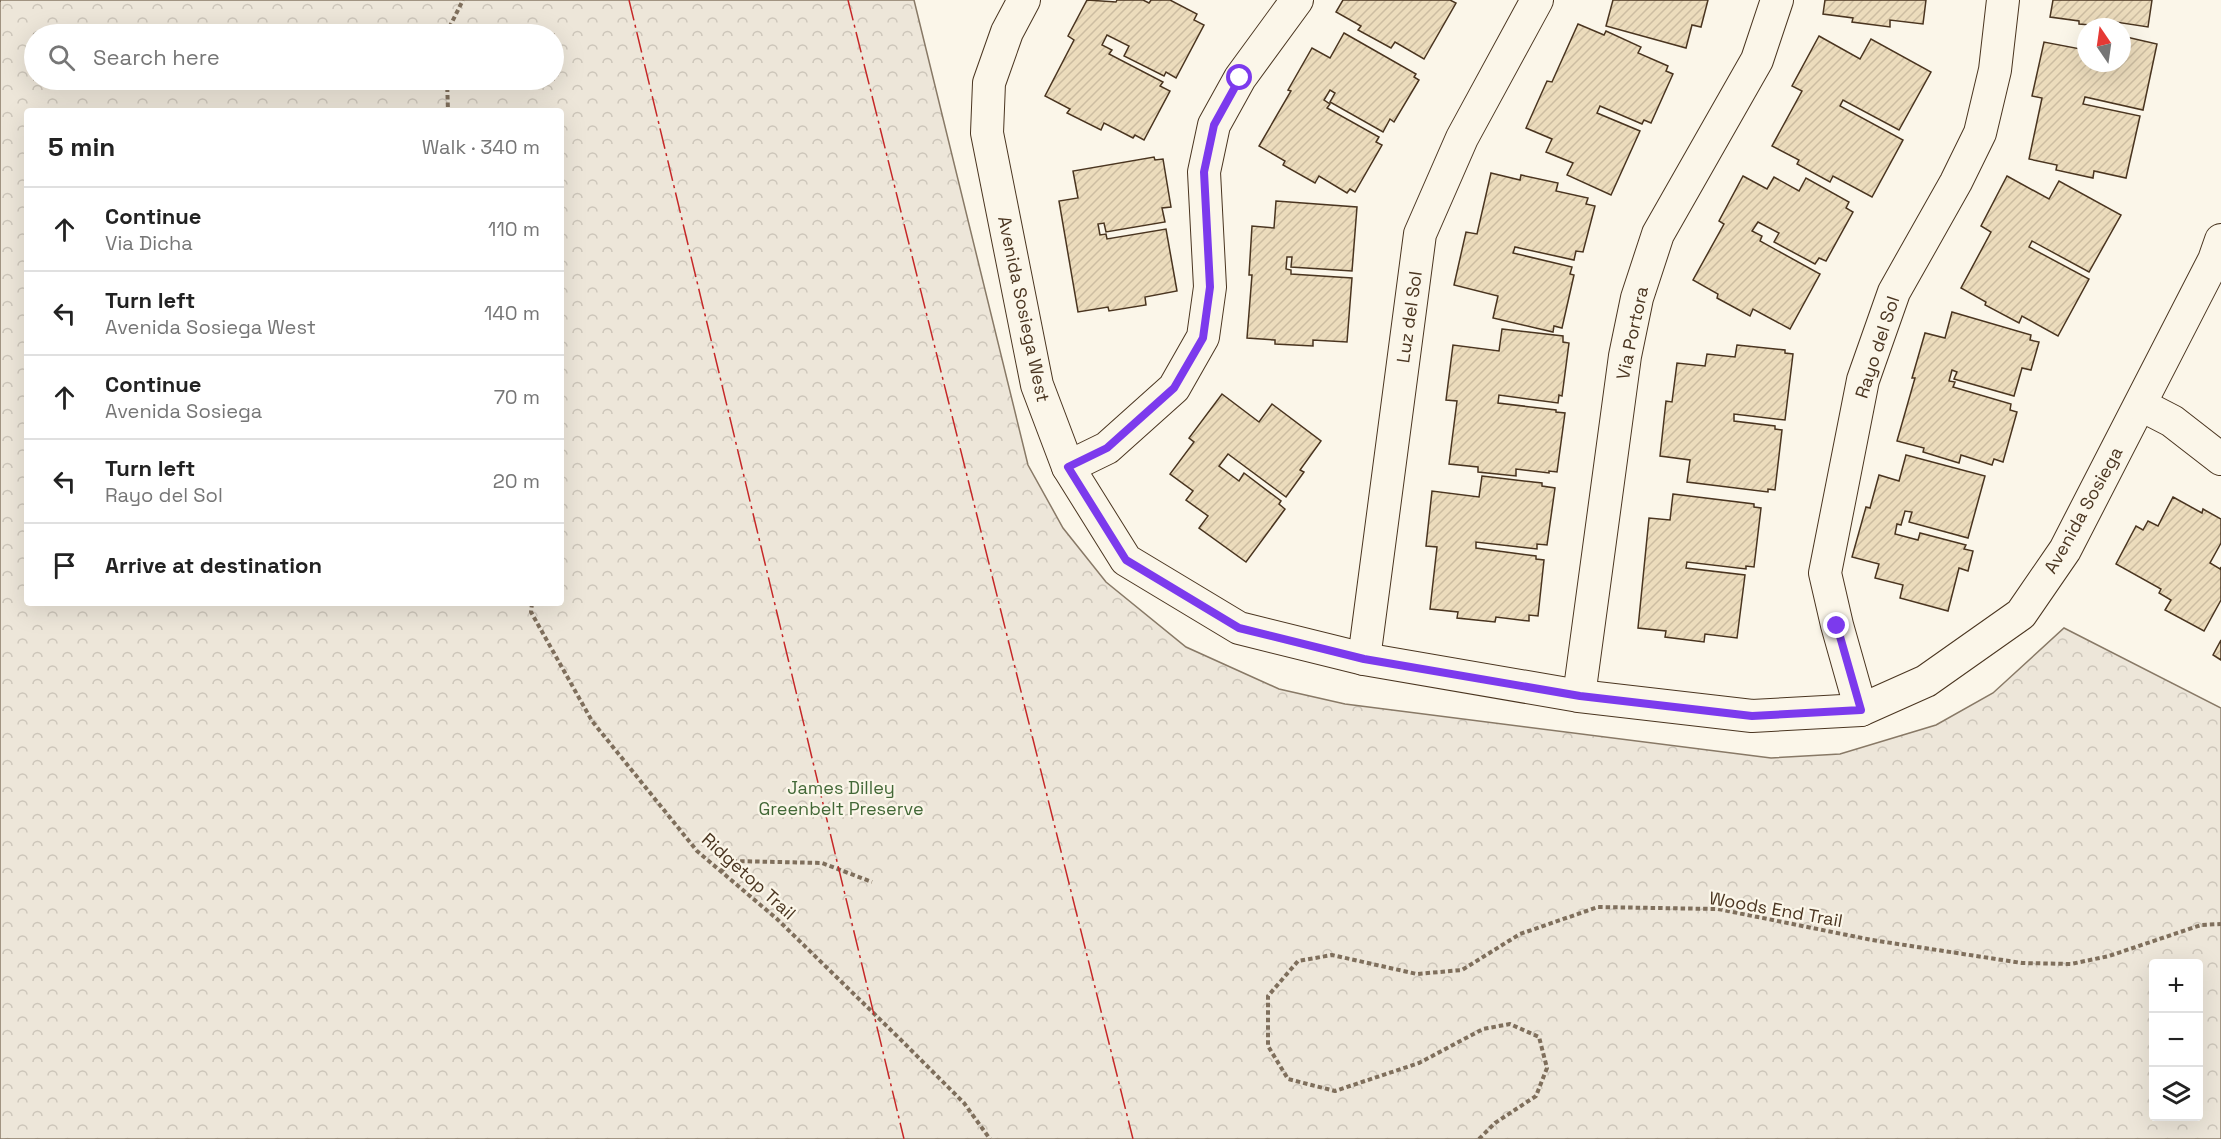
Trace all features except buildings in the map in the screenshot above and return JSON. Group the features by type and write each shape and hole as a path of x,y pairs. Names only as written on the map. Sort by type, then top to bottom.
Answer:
{"street":[{"name":"Avenida Sosiega West","path":"1024,0 1007,32 989,83 987,133 1037,385 1068,467 1126,560 1239,628 1364,659 1580,696"},
{"path":"1068,467 1107,448 1174,388 1203,338 1210,287 1204,172 1214,125 1240,78 1298,0"},
{"name":"Luz del Sol","path":"1364,659 1420,234 1462,138 1537,0"},
{"name":"Via Portora","path":"1580,696 1625,356 1637,298 1658,234 1756,60 1777,0"},
{"name":"Rayo del Sol","path":"1861,710 1847,665 1825,573 1861,392 1894,292 1956,182 1980,133 1995,69 2003,0"},
{"name":"Avenida Sosiega","path":"1580,696 1752,716 1861,710 1926,681 2021,614 2066,550 2214,260 2221,240"},
{"path":"2141,405 2172,421 2221,459"}],"path":[{"path":"451,24 463,0"},
{"path":"447,90 448,108"},
{"name":"Ridgetop Trail","path":"532,606 531,612 592,722 697,851 777,919 900,1039 964,1103 990,1139"},
{"path":"721,871 734,861 822,863 872,882"},
{"name":"Woods End Trail","path":"1479,1139 1495,1123 1536,1096 1547,1068 1539,1037 1510,1024 1483,1029 1419,1064 1335,1091 1288,1079 1268,1046 1268,996 1298,962 1332,955 1417,974 1462,970 1520,934 1598,907 1718,909 1872,940 2022,963 2071,964 2109,956 2201,925 2221,924"}],"green space":[{"name":"James Dilley Greenbelt Preserve","path":"0,0 914,0 1028,465 1063,528 1106,582 1186,647 1279,689 1345,704 1771,758 1840,754 1936,725 1993,693 2064,628 2221,708 2221,1139 0,1139"}],"power":[{"path":"629,0 904,1139"},
{"path":"848,0 1133,1139"}],"route":[{"path":"1240,78 1214,125 1204,172 1210,287 1203,338 1174,388 1107,448 1068,467 1126,560 1239,628 1364,659 1580,696 1752,716 1861,710 1837,626"}]}
